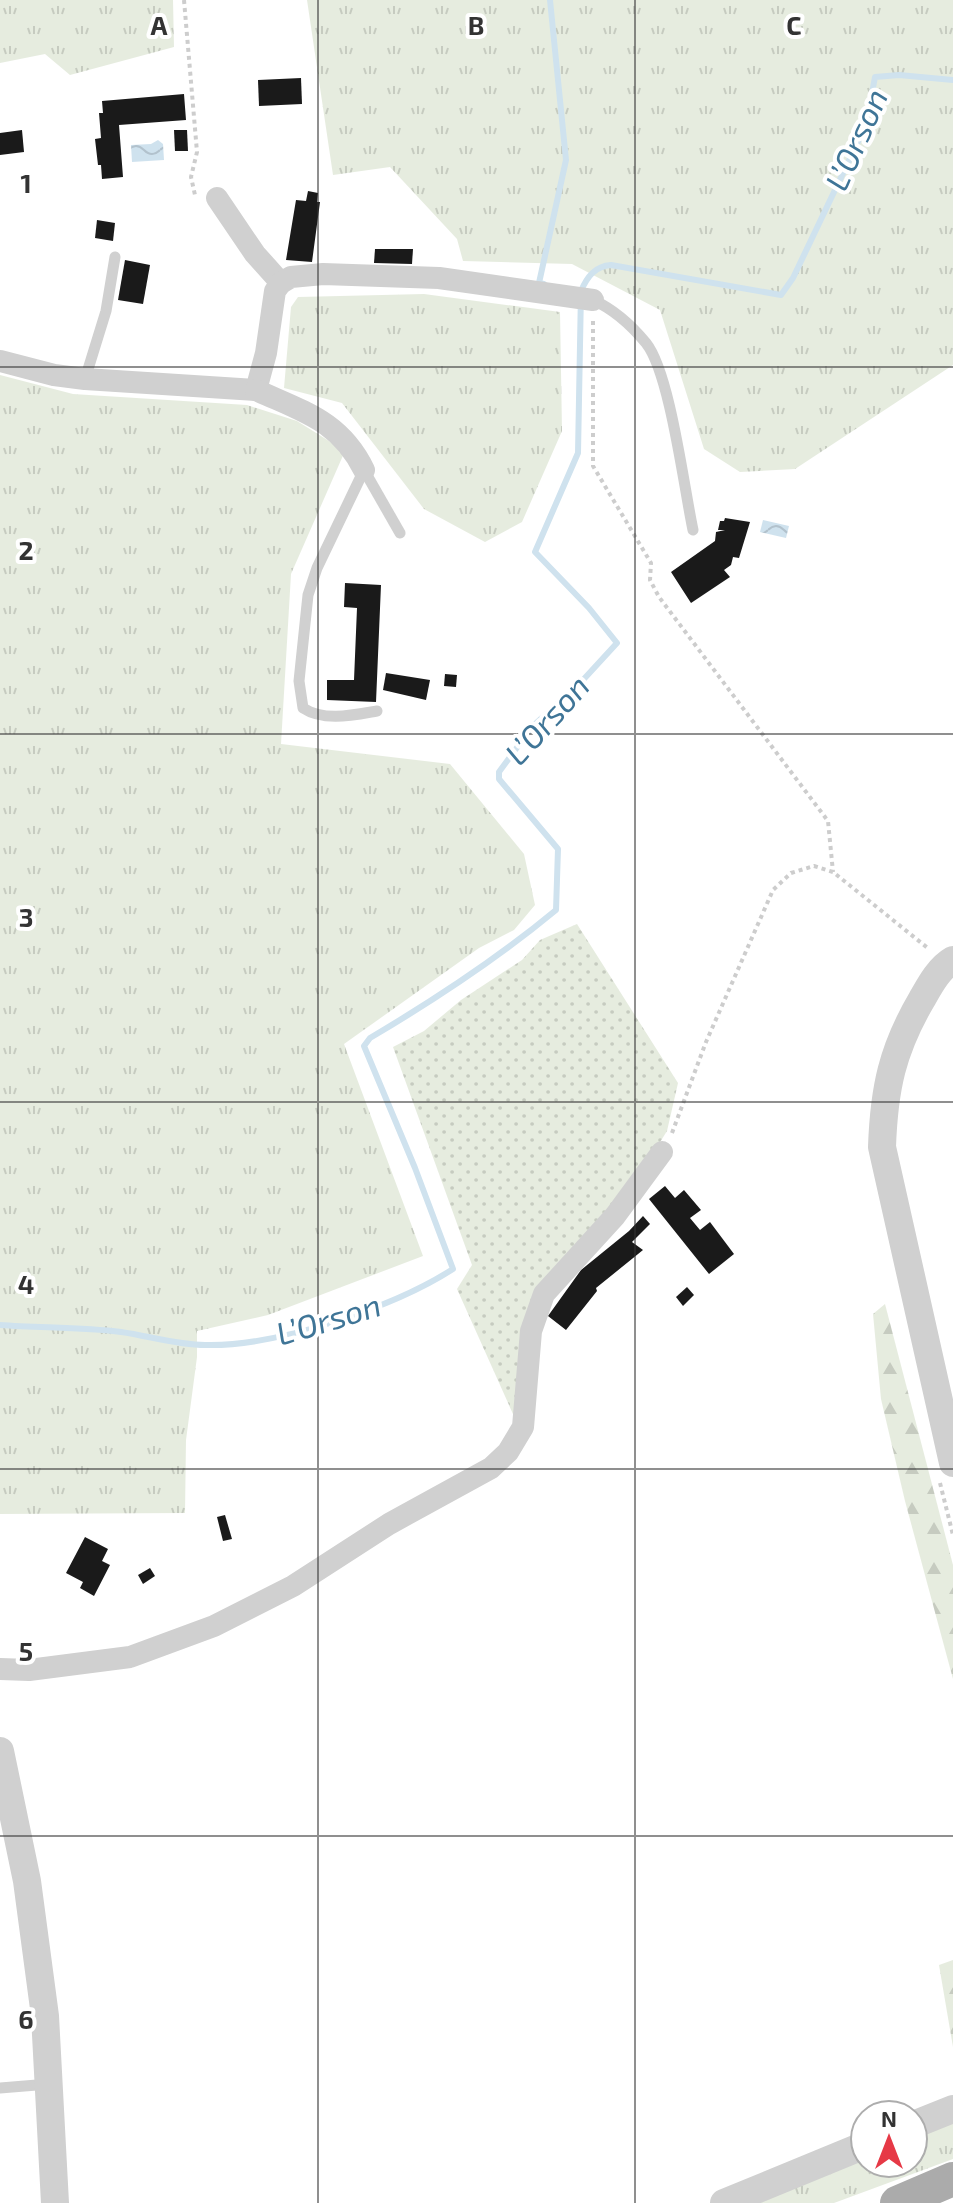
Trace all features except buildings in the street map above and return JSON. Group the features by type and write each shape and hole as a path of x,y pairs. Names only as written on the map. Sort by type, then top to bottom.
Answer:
{"main road":[{"path":"897,2203 953,2179"}],"street":[{"path":"217,198 255,254 281,283"},
{"path":"256,390 266,353 272,303 281,283 304,275 439,278 593,300"},
{"path":"0,361 54,375 85,379 256,390 306,412 339,433 354,450 364,470"},
{"path":"953,960 945,965 927,991 893,1059 883,1110 882,1147 953,1463"},
{"path":"0,1669 29,1670 130,1657 214,1626 293,1586 389,1524 491,1468 508,1452 523,1427 531,1331 544,1294 615,1216 662,1152"},
{"path":"0,1751 27,1881 45,2016 55,2203"},
{"path":"929,2119 953,2109"},
{"path":"724,2203 849,2152"}],"lane":[{"path":"85,379 106,311 115,257"},
{"path":"593,300 609,307 648,345 664,383 693,530"},
{"path":"364,470 400,533"},
{"path":"364,470 317,568 308,595 299,681 303,708 310,713 321,716 377,711"},
{"path":"0,2088 50,2084"}],"path":[{"path":"184,0 197,152 191,177 195,195"},
{"path":"593,300 593,466 651,563 650,580 659,597 828,821 833,872"},
{"path":"662,1152 677,1123 706,1042 773,890 791,873 814,866 833,872 925,946"}],"green space":[{"path":"0,0 173,0 174,47 70,75 45,54 0,63"},
{"path":"307,0 953,0 953,365 795,469 740,472 704,449 660,310 572,264 463,261 457,239 390,167 333,175"},
{"path":"424,294 560,312 562,431 522,522 485,542 424,509 342,403 284,388 291,307 298,297"},
{"path":"0,375 73,394 247,405 297,421 345,451 291,574 281,744 450,764 524,854 535,905 514,930 479,948 344,1044 423,1256 268,1315 197,1331 197,1357 186,1440 185,1513 0,1514"},
{"path":"577,924 678,1083 667,1131 632,1187 552,1272 517,1423 457,1289 472,1265 393,1047 424,1031 461,1000 522,960 540,940"},
{"path":"885,1304 953,1565 953,1679 881,1399 873,1314"},
{"path":"953,1960 953,2047 939,1965"},
{"path":"953,2122 953,2159 929,2168 929,2132"},
{"path":"849,2163 849,2179 899,2179 834,2203 754,2203"}],"water":[{"path":"158,140 163,144 164,160 132,162 131,145 151,144"},
{"path":"763,520 789,526 786,538 760,532"}],"waterway":[{"path":"544,284 539,283 566,160 550,0"},
{"name":"L’Orson","path":"0,1325 106,1330 194,1345 234,1344 334,1322 399,1297 453,1269 364,1046 370,1038 489,962 556,910 558,849 499,779 499,772 532,727 583,680 617,643 589,608 535,552 578,453 581,291 592,273 611,265 781,295 793,278 866,125 875,77 899,75 953,80"}]}
